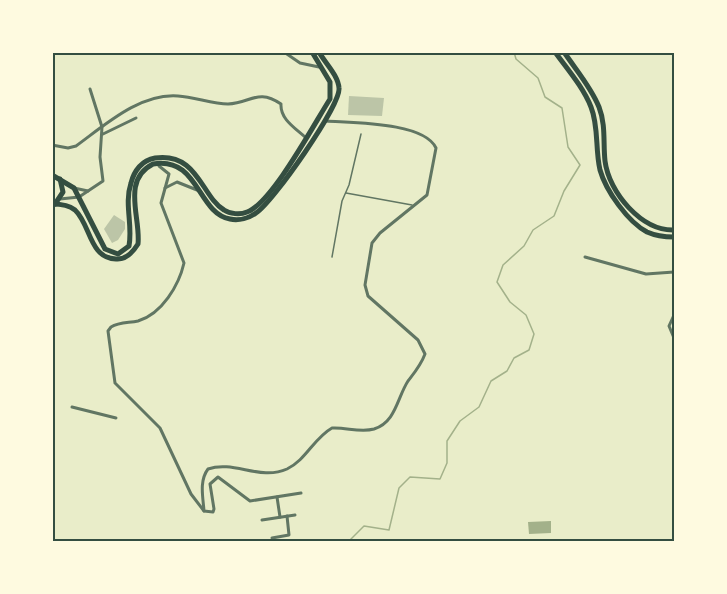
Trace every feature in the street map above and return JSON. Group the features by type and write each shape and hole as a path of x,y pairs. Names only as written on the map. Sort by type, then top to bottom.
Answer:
{"main road":[{"path":"52,175 74,188 105,249 118,254 129,246 130,184 136,170 149,159 172,159 189,168 219,205 230,213 239,214 254,208 270,194 332,93 330,82 312,52"},
{"path":"54,204 76,211 99,252 112,259 121,259 130,255 138,244 134,213 135,187 142,171 153,164 176,166 202,192 213,209 228,219 239,220 257,213 274,195 337,101 339,87 319,52"},
{"path":"555,52 586,95 596,124 598,161 605,183 638,225 655,235 675,237"},
{"path":"564,52 598,105 604,122 605,162 611,182 632,211 648,226 662,231 675,230"},
{"path":"54,204 60,199 63,185 60,178"}],"street":[{"path":"284,52 300,63 319,67"},
{"path":"60,199 79,197 90,192 103,181 100,157 103,134 90,89"},
{"path":"52,145 68,148 76,146 142,102 175,95 233,104 262,95 281,104 281,111 290,124 306,137"},
{"path":"103,134 136,118"},
{"path":"204,511 202,487 204,475 208,469 229,466 268,473 286,469 304,456 324,433 332,428 359,431 375,429 397,409 407,383 422,364 425,354 418,340 366,290 372,243 380,233 427,195 436,148 427,136 388,125 324,121"},
{"path":"153,164 165,169 169,174 161,203 182,254 182,272 176,285 153,312 136,321 116,324 108,331 115,383 166,437 191,494 204,511 213,513 210,484 218,477 250,501 301,493"},
{"path":"164,189 171,184 183,183 202,192"},
{"path":"74,188 90,192"},
{"path":"585,257 646,274 675,272"},
{"path":"675,315 669,326 675,338"},
{"path":"72,407 116,418"},
{"path":"149,418 150,427"},
{"path":"277,497 280,517"},
{"path":"262,520 296,515"},
{"path":"272,538 290,535 287,516"}],"lane":[{"path":"332,257 345,193 361,134"},
{"path":"345,193 415,206"}],"shaded area":[{"path":"551,521 551,533 529,534 528,522"}],"building":[{"path":"349,96 384,98 382,116 348,115"},
{"path":"114,215 125,222 125,229 118,240 112,243 104,229"}],"waterway":[{"path":"348,542 364,526 389,530 399,488 410,477 440,479 447,463 447,441 460,421 479,407 491,381 507,371 514,358 529,350 534,334 526,315 510,302 497,282 503,265 524,246 533,230 554,216 564,191 580,165 568,147 562,108 545,97 538,78 516,59 514,52"}]}
